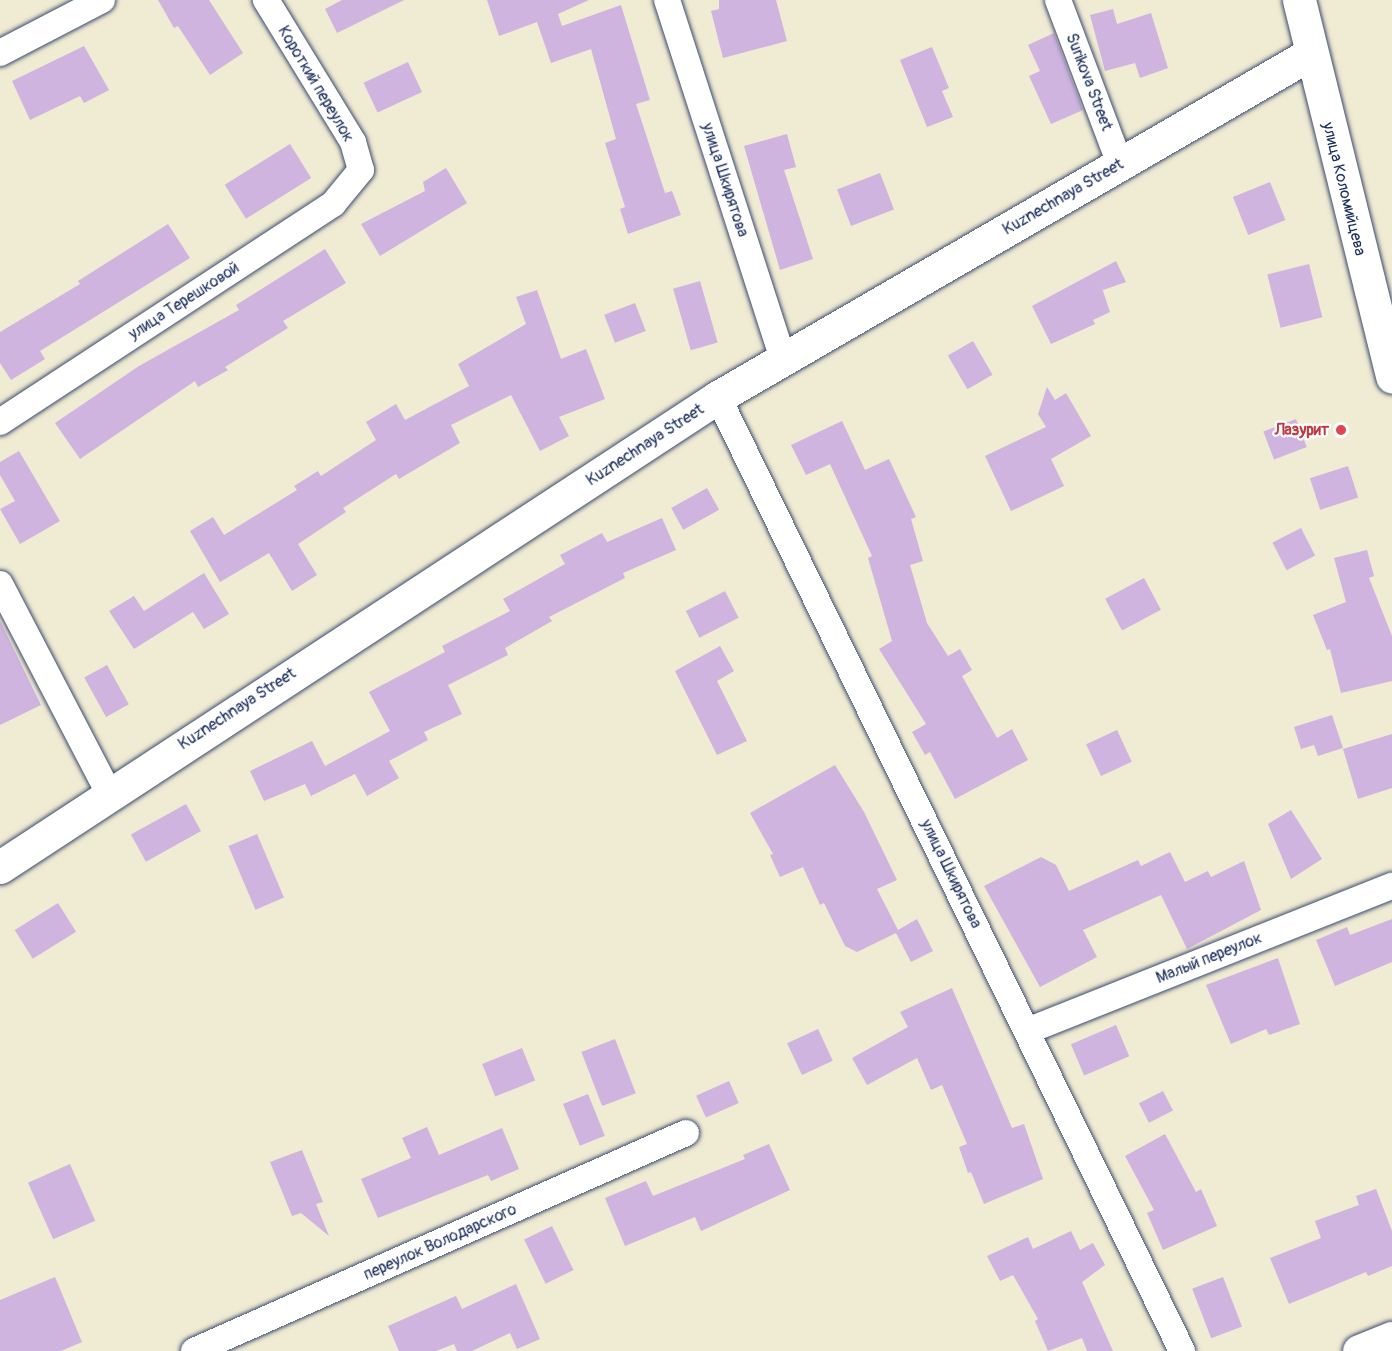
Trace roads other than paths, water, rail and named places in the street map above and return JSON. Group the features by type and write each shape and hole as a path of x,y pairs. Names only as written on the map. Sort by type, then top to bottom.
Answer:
{"main road":[{"name":"улица Коломийцева","path":"1299,0 1310,54 1392,377"},
{"name":"Kuznechnaya Street","path":"0,867 109,793 718,397 1310,54"},
{"path":"1359,1351 1392,1338"}],"street":[{"path":"0,53 102,0"},
{"name":"Короткий переулок","path":"266,0 353,142 361,170"},
{"name":"улица Шкирятова","path":"668,0 783,360"},
{"name":"Surikova Street","path":"1058,0 1120,164"},
{"name":"улица Терешковой","path":"0,422 333,204 361,170"},
{"name":"улица Шкирятова","path":"718,397 1182,1351"},
{"path":"0,584 109,793"},
{"name":"Малый переулок","path":"1027,1031 1392,886"},
{"name":"переулок Володарского","path":"194,1351 686,1133"}],"place":[{"name":"Лазурит","path":"1341,430"}]}
